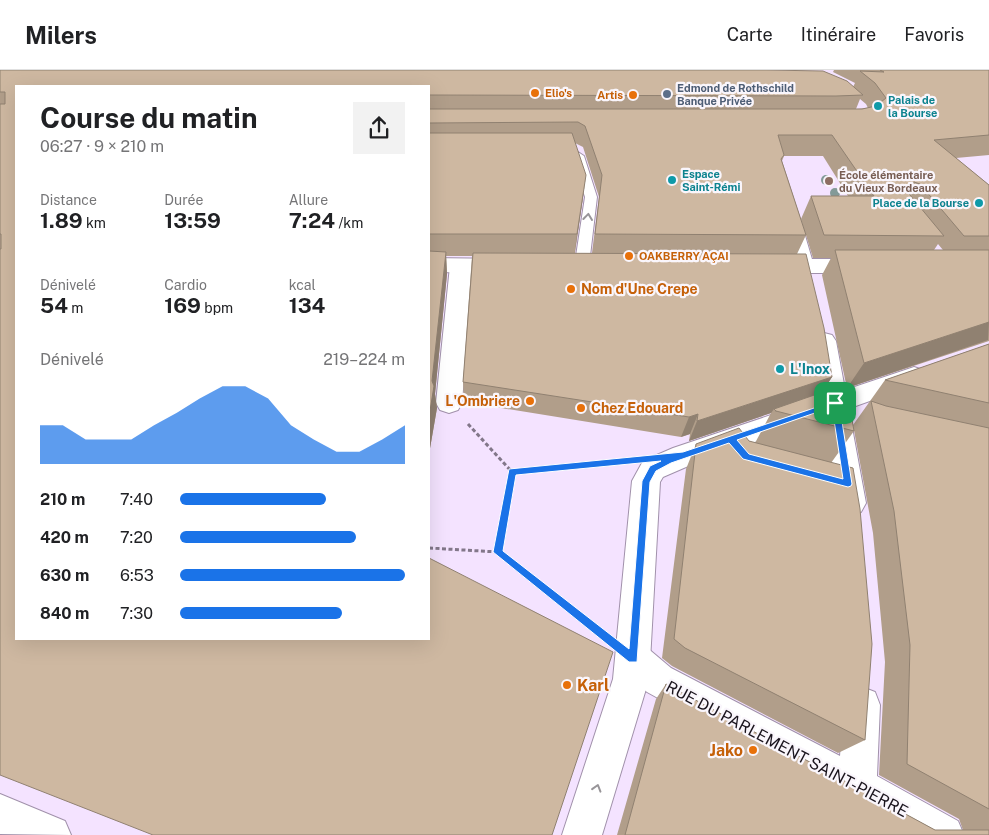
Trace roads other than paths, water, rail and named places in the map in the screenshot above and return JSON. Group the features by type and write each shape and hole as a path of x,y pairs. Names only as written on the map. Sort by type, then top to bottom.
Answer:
{"street":[{"path":"430,266 528,266"},
{"path":"449,403 461,266"},
{"path":"749,266 886,266"},
{"path":"807,266 835,403 834,480 856,533"},
{"path":"582,835 632,668 646,481 653,469 683,456 935,369"},
{"path":"835,403 868,418"},
{"path":"731,439 746,457 755,459"},
{"name":"RUE DU PARLEMENT SAINT-PIERRE","path":"632,668 659,680 944,835"},
{"path":"857,786 864,679"},
{"path":"0,814 51,835"}],"lane":[{"path":"571,149 591,197 583,256 585,266"},
{"path":"789,206 807,266"}],"place":[{"name":"Elio's","path":"535,93"},
{"name":"Edmond de Rothschild Banque Privée","path":"667,94"},
{"name":"Artis","path":"633,95"},
{"name":"Palais de la Bourse","path":"878,106"},
{"name":"Espace Saint-Rémi","path":"672,180"},
{"name":"École élémentaire du Vieux Bordeaux","path":"829,181"},
{"name":"Place de la Bourse","path":"979,203"},
{"name":"OAKBERRY AÇAI","path":"629,256"},
{"name":"Nom d'Une Crepe","path":"571,289"},
{"name":"L'Inox","path":"780,369"},
{"name":"L'Ombriere","path":"530,401"},
{"name":"Chez Edouard","path":"581,408"},
{"name":"Karl","path":"567,685"},
{"name":"Jako","path":"753,750"}]}
